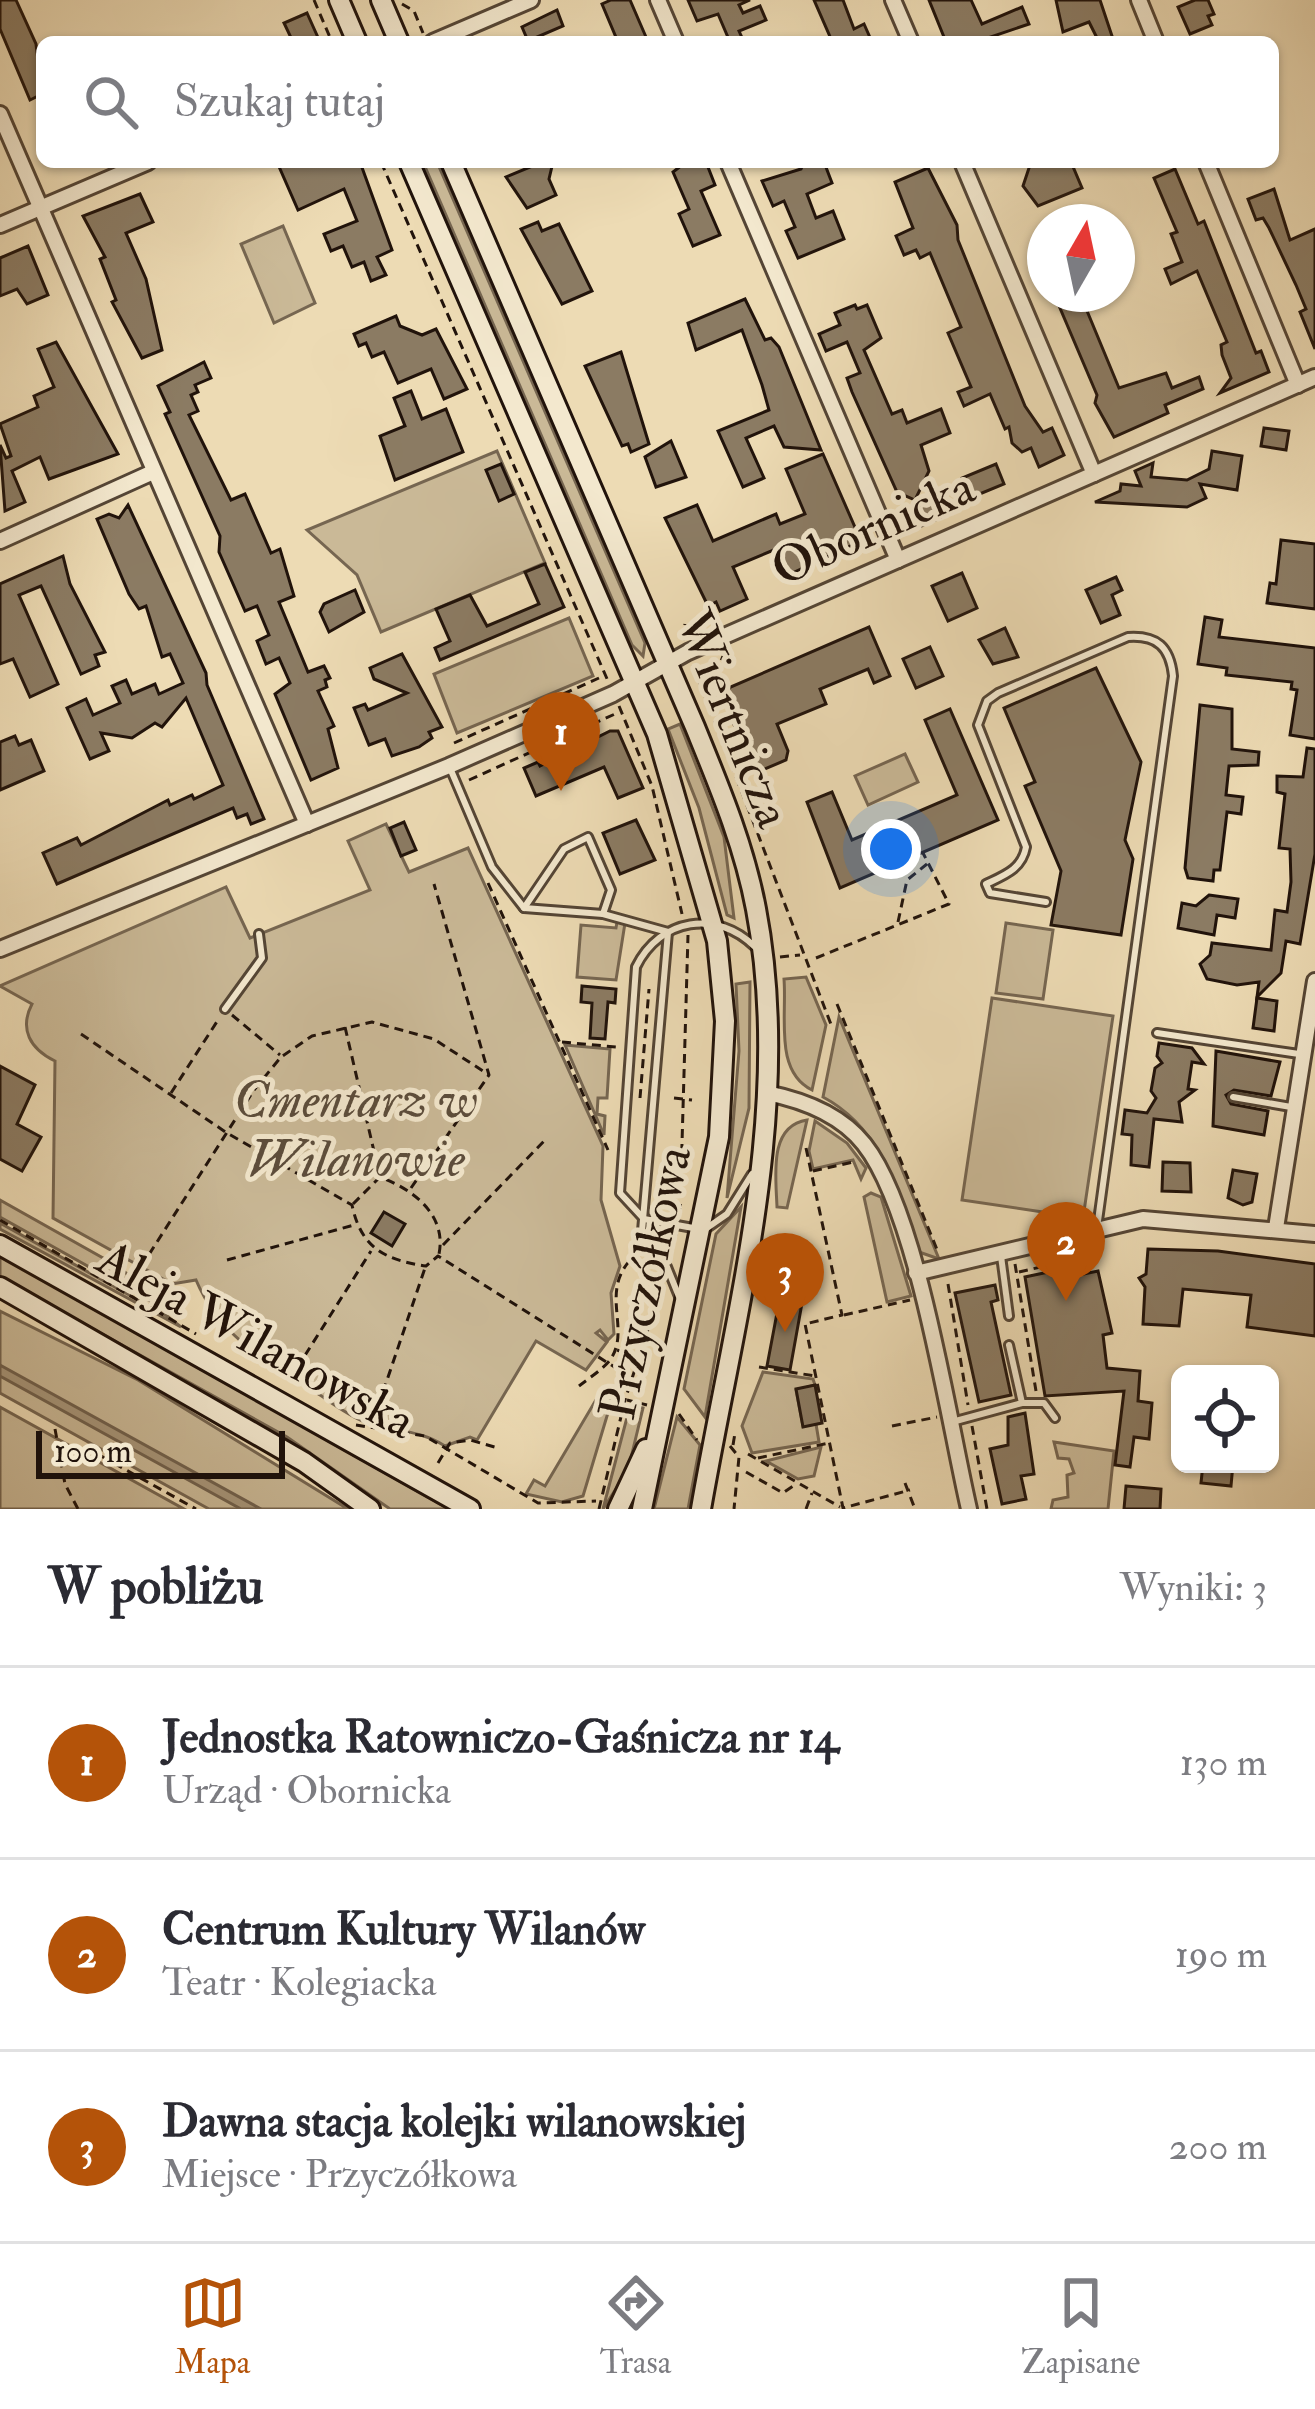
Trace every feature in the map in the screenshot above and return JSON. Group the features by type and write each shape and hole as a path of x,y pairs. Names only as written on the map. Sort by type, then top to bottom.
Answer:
{"main road":[{"path":"339,0 354,36"},
{"path":"389,2 398,36"},
{"name":"Wiertnicza","path":"412,168 675,784 722,978 725,1072"},
{"name":"Wiertnicza","path":"455,168 733,820 772,958 767,1093"},
{"name":"Przyczółkowa","path":"642,1509 704,1230 725,1072"},
{"name":"Przyczółkowa","path":"700,1509 767,1093"},
{"name":"Aleja Wilanowska","path":"0,1245 470,1509"},
{"name":"Aleja Wilanowska","path":"0,1287 304,1462 370,1509"},
{"path":"618,1509 661,1412"}],"street":[{"path":"437,36 531,0"},
{"path":"658,0 673,36"},
{"path":"893,0 908,36"},
{"path":"1139,0 1154,36"},
{"path":"0,114 308,824"},
{"path":"0,225 134,168"},
{"path":"731,168 898,560"},
{"path":"965,168 1094,474"},
{"path":"1208,168 1298,385"},
{"name":"Obornicka","path":"0,949 448,766 668,663 1315,377"},
{"path":"0,541 153,472"},
{"path":"1276,1228 1315,981"},
{"path":"767,1093 835,1118 863,1143 885,1184 916,1273 945,1419 969,1509"},
{"path":"916,1273 1100,1234 1143,1219 1315,1234"}],"lane":[{"path":"1046,902 989,893 986,884 1013,870 1026,847 978,725 981,712 998,693 1128,637 1145,636 1161,643 1171,657 1173,676 1100,1234"},
{"path":"448,766 492,867 524,908 542,914 603,914 668,932"},
{"path":"524,908 564,849 588,838 611,890 603,914"},
{"path":"760,1156 744,1192 727,1214 704,1230 644,1219 620,1193 636,967 643,952 668,932 712,922 735,930 772,958"},
{"path":"668,932 644,1239 671,1275 682,1316"},
{"path":"225,1010 262,958 259,934"},
{"path":"1157,1033 1303,1054"},
{"path":"1233,1097 1295,1108"},
{"path":"1000,1252 1009,1316"},
{"path":"1010,1345 1022,1403"},
{"path":"945,1419 1022,1403 1044,1403 1054,1418"}],"path":[{"path":"314,0 329,36"},
{"path":"389,2 411,7 427,36"},
{"path":"384,168 609,682"},
{"path":"683,641 685,624"},
{"path":"710,688 727,646"},
{"path":"694,666 800,955 832,1028"},
{"path":"454,743 599,678"},
{"path":"619,705 652,786 681,910"},
{"path":"816,958 949,904 923,853"},
{"path":"897,925 908,880 928,862"},
{"path":"434,884 489,1075"},
{"path":"680,1218 689,1100 689,938"},
{"path":"772,958 800,955"},
{"path":"689,968 701,966"},
{"path":"170,1095 225,1010 281,1057"},
{"path":"141,1267 281,1057 312,1036 372,1022 434,1039 489,1075"},
{"path":"345,1027 380,1177"},
{"path":"81,1034 227,1133 352,1205 356,1224 372,1250 396,1262 426,1266"},
{"path":"560,1042 616,1046"},
{"path":"411,1189 489,1075"},
{"path":"674,1098 689,1100"},
{"path":"383,1392 426,1266 547,1138"},
{"path":"806,1148 842,1315"},
{"path":"811,1172 853,1162"},
{"path":"380,1177 411,1189 434,1219 441,1246"},
{"path":"352,1205 380,1177"},
{"path":"0,1220 207,1342"},
{"path":"226,1260 356,1224"},
{"path":"1018,1272 1096,1254 1100,1234"},
{"path":"670,1257 675,1237"},
{"path":"297,1368 372,1250"},
{"path":"438,1256 624,1373"},
{"path":"579,1386 608,1363 615,1350 615,1278 633,1257"},
{"path":"599,1509 625,1400 664,1282"},
{"path":"843,1509 805,1324 950,1291"},
{"path":"615,1350 628,1354"},
{"path":"759,1367 815,1376"},
{"path":"625,1400 661,1412 701,1441"},
{"path":"892,1426 945,1419"},
{"path":"351,1424 418,1434 530,1500 566,1505 598,1501"},
{"path":"55,1429 65,1484 78,1509"},
{"path":"734,1509 739,1457 733,1447 735,1433"},
{"path":"438,1463 446,1449 470,1440 497,1448"},
{"path":"756,1459 829,1443"},
{"path":"725,1445 733,1447"},
{"path":"748,1454 843,1509 910,1490"},
{"path":"101,1456 196,1509"},
{"path":"746,1472 783,1493 798,1483"},
{"path":"905,1484 915,1509"},
{"path":"806,1509 813,1491"}],"green space":[{"path":"426,168 440,168 645,643 643,656 632,645"},
{"path":"283,226 315,303 274,323 241,244"},
{"path":"497,451 545,563 381,632 357,575 307,530"},
{"path":"569,618 593,676 457,733 434,674"},
{"path":"680,724 724,837 734,918 727,915 699,808 668,729"},
{"path":"905,754 918,782 868,805 855,776"},
{"name":"Cmentarz w Wilanowie","path":"386,824 409,872 468,848 603,1146 601,1200 620,1266 611,1293 614,1334 608,1340 600,1330 596,1333 607,1342 586,1370 536,1341 477,1440 470,1437 445,1446 347,1413 232,1333 196,1280 172,1284 53,1218 55,1061 29,1037 32,1004 0,986 226,887 250,938 370,890 348,841"},
{"path":"617,922 625,923 616,980 577,977 581,925 616,928"},
{"path":"1006,923 1053,930 1043,999 996,993"},
{"path":"806,977 826,1025 812,1090 792,1070 785,1042 784,979"},
{"path":"750,982 749,1108 727,1198 739,1051 736,984"},
{"path":"992,998 1113,1016 1083,1218 962,1200"},
{"path":"839,1017 939,1259 919,1252 895,1185 874,1145 843,1110 823,1097"},
{"path":"565,1045 610,1049 607,1098 598,1098 597,1114 605,1116 604,1135"},
{"path":"807,1120 787,1208 777,1207 780,1142 794,1124"},
{"path":"815,1121 847,1143 866,1168 861,1179 853,1160 813,1169 809,1151"},
{"path":"871,1193 881,1197 911,1296 887,1302 864,1197"},
{"path":"0,1200 119,1267 175,1315 0,1217"},
{"path":"741,1207 705,1417 684,1389 716,1234"},
{"path":"0,1223 167,1316 181,1327 0,1229"},
{"path":"0,1255 449,1509 390,1509 287,1437 0,1277"},
{"path":"0,1311 138,1380 348,1509 209,1509 0,1393"},
{"path":"763,1372 813,1379 815,1385 796,1390 803,1426 816,1424 819,1442 752,1453 742,1426"},
{"path":"600,1393 610,1397 610,1406 583,1496 562,1502 526,1494 534,1480 545,1486"},
{"path":"630,1406 643,1408 628,1470 603,1509"},
{"path":"0,1407 184,1509 0,1509"},
{"path":"677,1417 700,1445 688,1509 654,1509"},
{"path":"1054,1442 1114,1451 1108,1509 1051,1509 1053,1500 1068,1497 1067,1475 1074,1473 1069,1459 1058,1458"},
{"path":"821,1447 814,1476 798,1479 766,1461"}],"shaded area":[{"path":"0,1365 261,1509 241,1509 0,1376"}],"building":[{"path":"0,0 16,0 36,44 36,97 30,100 0,29"},
{"path":"630,0 646,36 615,36 602,4"},
{"path":"688,0 750,0 739,5 743,13 760,6 766,20 739,31 741,36 727,36 718,14 697,21"},
{"path":"814,0 843,0 854,29 864,24 869,36 830,36"},
{"path":"929,0 971,0 982,24 1022,7 1029,24 994,36 944,36"},
{"path":"1056,0 1100,0 1112,36 1096,36 1089,22 1063,32"},
{"path":"1208,0 1214,14 1208,16 1212,25 1190,34 1178,7"},
{"path":"557,10 563,26 540,36 526,36 522,27"},
{"path":"307,13 317,36 290,36 284,23"},
{"path":"280,168 362,168 392,250 377,257 386,275 371,281 364,262 352,267 343,246 331,251 324,234 357,221 344,189 298,210"},
{"path":"528,168 552,168 549,179 556,195 527,208 506,177"},
{"path":"708,168 715,185 701,191 720,235 693,246 679,214 689,209 673,172"},
{"path":"826,168 832,183 807,194 816,218 833,211 844,239 798,258 786,231 795,227 784,201 773,206 762,181 801,169"},
{"path":"928,168 957,225 958,240 1025,406 1043,432 1052,428 1064,455 1039,467 1031,448 1022,452 1012,443 1009,427 1005,429 990,394 964,406 958,392 971,387 948,333 961,327 930,253 920,258 916,250 904,255 896,236 913,228 895,182"},
{"path":"1029,168 1074,168 1082,188 1036,204 1023,186"},
{"path":"1175,169 1198,224 1204,221 1256,353 1261,351 1269,372 1220,393 1231,378 1222,355 1221,345 1227,342 1197,271 1171,284 1165,269 1182,262 1171,234 1177,232 1154,178"},
{"path":"1274,189 1290,240 1315,229 1315,349 1300,312 1306,309 1296,285 1269,228 1263,218 1256,220 1248,199"},
{"path":"140,194 153,222 126,233 146,279 162,350 142,358 112,302 116,300 100,259 105,257 83,216"},
{"path":"538,222 542,231 559,224 592,291 562,304 521,229"},
{"path":"28,246 48,295 27,304 17,289 0,296 0,258"},
{"path":"745,299 765,340 771,338 779,347 821,450 784,447 774,426 746,438 764,478 743,487 718,431 769,410 762,385 742,330 696,350 688,323"},
{"path":"855,305 857,309 867,305 881,338 864,350 892,414 902,410 907,423 941,409 950,433 921,445 929,471 915,500 897,492 852,392 847,378 860,373 847,342 826,351 819,334 840,325 835,313"},
{"path":"1062,312 1087,312 1119,388 1166,373 1172,388 1199,377 1203,389 1165,405 1168,413 1114,437 1095,403 1097,395"},
{"path":"396,316 400,326 422,335 436,329 467,389 444,399 431,369 398,383 384,352 372,357 366,343 359,346 354,334"},
{"path":"56,342 118,454 49,479 40,457 12,471 25,502 5,511 0,445 6,458 11,456 0,424 38,407 34,396 54,387 38,349"},
{"path":"621,352 649,444 631,452 628,444 622,446 585,366"},
{"path":"204,362 211,378 195,385 198,392 191,395 198,411 189,415 231,500 245,494 271,553 280,549 294,596 279,602 308,672 324,666 330,678 325,680 327,687 318,691 334,726 328,729 338,768 311,780 275,694 290,683 279,658 266,664 257,641 269,635 257,606 245,611 219,552 220,536 165,414 170,412 158,386"},
{"path":"411,391 422,419 446,409 463,452 395,480 380,436 405,426 394,398"},
{"path":"1264,428 1289,431 1286,450 1261,446"},
{"path":"671,441 686,477 656,487 645,457"},
{"path":"1212,451 1242,456 1237,490 1200,484 1206,498 1187,507 1095,502 1120,491 1121,484 1141,486 1135,471 1153,463 1151,477 1187,480 1209,469"},
{"path":"823,454 861,541 788,575 776,549 733,567 747,599 720,611 716,602 708,606 665,518 697,505 713,541 776,514 780,524 805,514 786,469"},
{"path":"501,464 514,494 499,501 486,470"},
{"path":"996,464 1004,484 970,498 962,478"},
{"path":"934,498 942,517 910,531 901,512"},
{"path":"128,505 206,673 264,819 251,824 247,814 237,818 233,808 57,884 43,853 77,838 81,845 168,800 170,805 192,795 194,799 223,785 186,698 162,727 155,723 132,738 101,733 109,751 90,759 67,708 86,699 93,715 120,703 112,686 126,680 132,694 155,684 159,694 183,683 170,654 162,657 146,606 139,609 129,594 97,519 109,514 119,518"},
{"path":"1281,540 1315,544 1315,609 1267,603 1270,583 1276,584"},
{"path":"63,556 70,584 105,652 95,655 99,666 81,674 41,586 19,595 58,684 30,697 13,659 0,664 0,584"},
{"path":"545,564 564,607 440,660 435,648 450,641 436,609 470,595 487,626 539,604 525,572"},
{"path":"962,573 977,608 948,621 932,586"},
{"path":"1116,577 1122,590 1112,595 1120,615 1101,623 1086,590"},
{"path":"355,590 364,612 329,632 320,612 324,604"},
{"path":"1205,617 1222,620 1219,637 1315,648 1315,739 1290,735 1297,690 1291,689 1292,682 1226,675 1227,668 1198,664"},
{"path":"869,627 890,676 874,683 868,669 820,689 826,704 777,724 788,751 786,760 760,771 758,765 752,768 723,698 729,695 726,689"},
{"path":"1005,628 1018,657 993,664 979,640"},
{"path":"930,647 943,676 916,688 903,659"},
{"path":"402,654 442,727 429,732 432,738 419,747 392,756 385,739 369,745 354,708 365,704 368,710 407,693 374,679 370,668"},
{"path":"1096,668 1141,762 1125,840 1133,859 1121,935 1051,925 1061,871 1025,786 1035,782 1004,708"},
{"path":"1200,705 1232,709 1232,749 1259,752 1258,765 1229,766 1226,795 1243,797 1241,814 1227,812 1220,870 1214,870 1213,881 1188,878 1185,868"},
{"path":"950,709 998,820 840,888 807,802 832,792 852,840 957,795 925,720"},
{"path":"618,731 643,788 618,798 604,767 536,796 524,768 538,762 540,766"},
{"path":"15,736 19,745 31,740 44,771 0,790 0,742"},
{"path":"1307,748 1315,749 1315,854 1300,944 1286,941 1281,973 1257,997 1259,982 1237,985 1207,979 1200,964 1210,955 1212,943 1271,950 1275,910 1287,912 1291,882 1290,849 1279,848 1285,794 1277,792 1277,776 1303,777"},
{"path":"636,820 655,860 620,874 603,833"},
{"path":"404,822 416,850 401,856 390,828"},
{"path":"1209,895 1238,899 1235,918 1217,915 1214,935 1178,928 1182,903 1196,906"},
{"path":"582,986 616,989 615,1003 608,1002 605,1039 590,1038 592,1003 581,1002"},
{"path":"1257,998 1277,1001 1274,1031 1253,1028"},
{"path":"1159,1043 1192,1048 1204,1064 1192,1062 1188,1089 1195,1090 1179,1102 1182,1122 1154,1119 1149,1167 1131,1165 1132,1135 1122,1134 1125,1110 1147,1113 1156,1098 1151,1091 1155,1068 1162,1063 1157,1056"},
{"path":"1216,1051 1280,1062 1271,1096 1234,1090 1226,1095 1231,1104 1268,1111 1264,1135 1213,1126"},
{"path":"0,1066 35,1085 17,1124 41,1137 22,1171 0,1159"},
{"path":"1163,1162 1190,1163 1191,1192 1162,1191"},
{"path":"1233,1170 1257,1174 1252,1202 1243,1205 1228,1198"},
{"path":"384,1212 405,1224 392,1246 371,1233"},
{"path":"1148,1249 1218,1251 1315,1264 1315,1336 1247,1327 1251,1295 1183,1289 1179,1326 1143,1324 1145,1287 1139,1278 1146,1274"},
{"path":"787,1260 809,1264 790,1370 767,1366"},
{"path":"1072,1267 1074,1276 1098,1271 1112,1333 1103,1335 1107,1368 1140,1371 1138,1401 1152,1403 1149,1439 1134,1437 1130,1467 1115,1465 1124,1391 1045,1396 1025,1277"},
{"path":"995,1285 998,1300 991,1302 1011,1395 979,1402 955,1293"},
{"path":"815,1385 822,1423 803,1427 796,1389"},
{"path":"1025,1413 1034,1474 1021,1476 1026,1499 1002,1504 990,1449 1008,1445 1008,1417"},
{"path":"1202,1473 1232,1473 1231,1486 1201,1483"},
{"path":"1126,1486 1161,1489 1160,1509 1124,1509"}],"place":[{"name":"Jednostka Ratowniczo-Gaśnicza nr 14","path":"561,791"},
{"name":"Centrum Kultury Wilanów","path":"1066,1301"},
{"name":"Dawna stacja kolejki wilanowskiej","path":"785,1332"}]}
